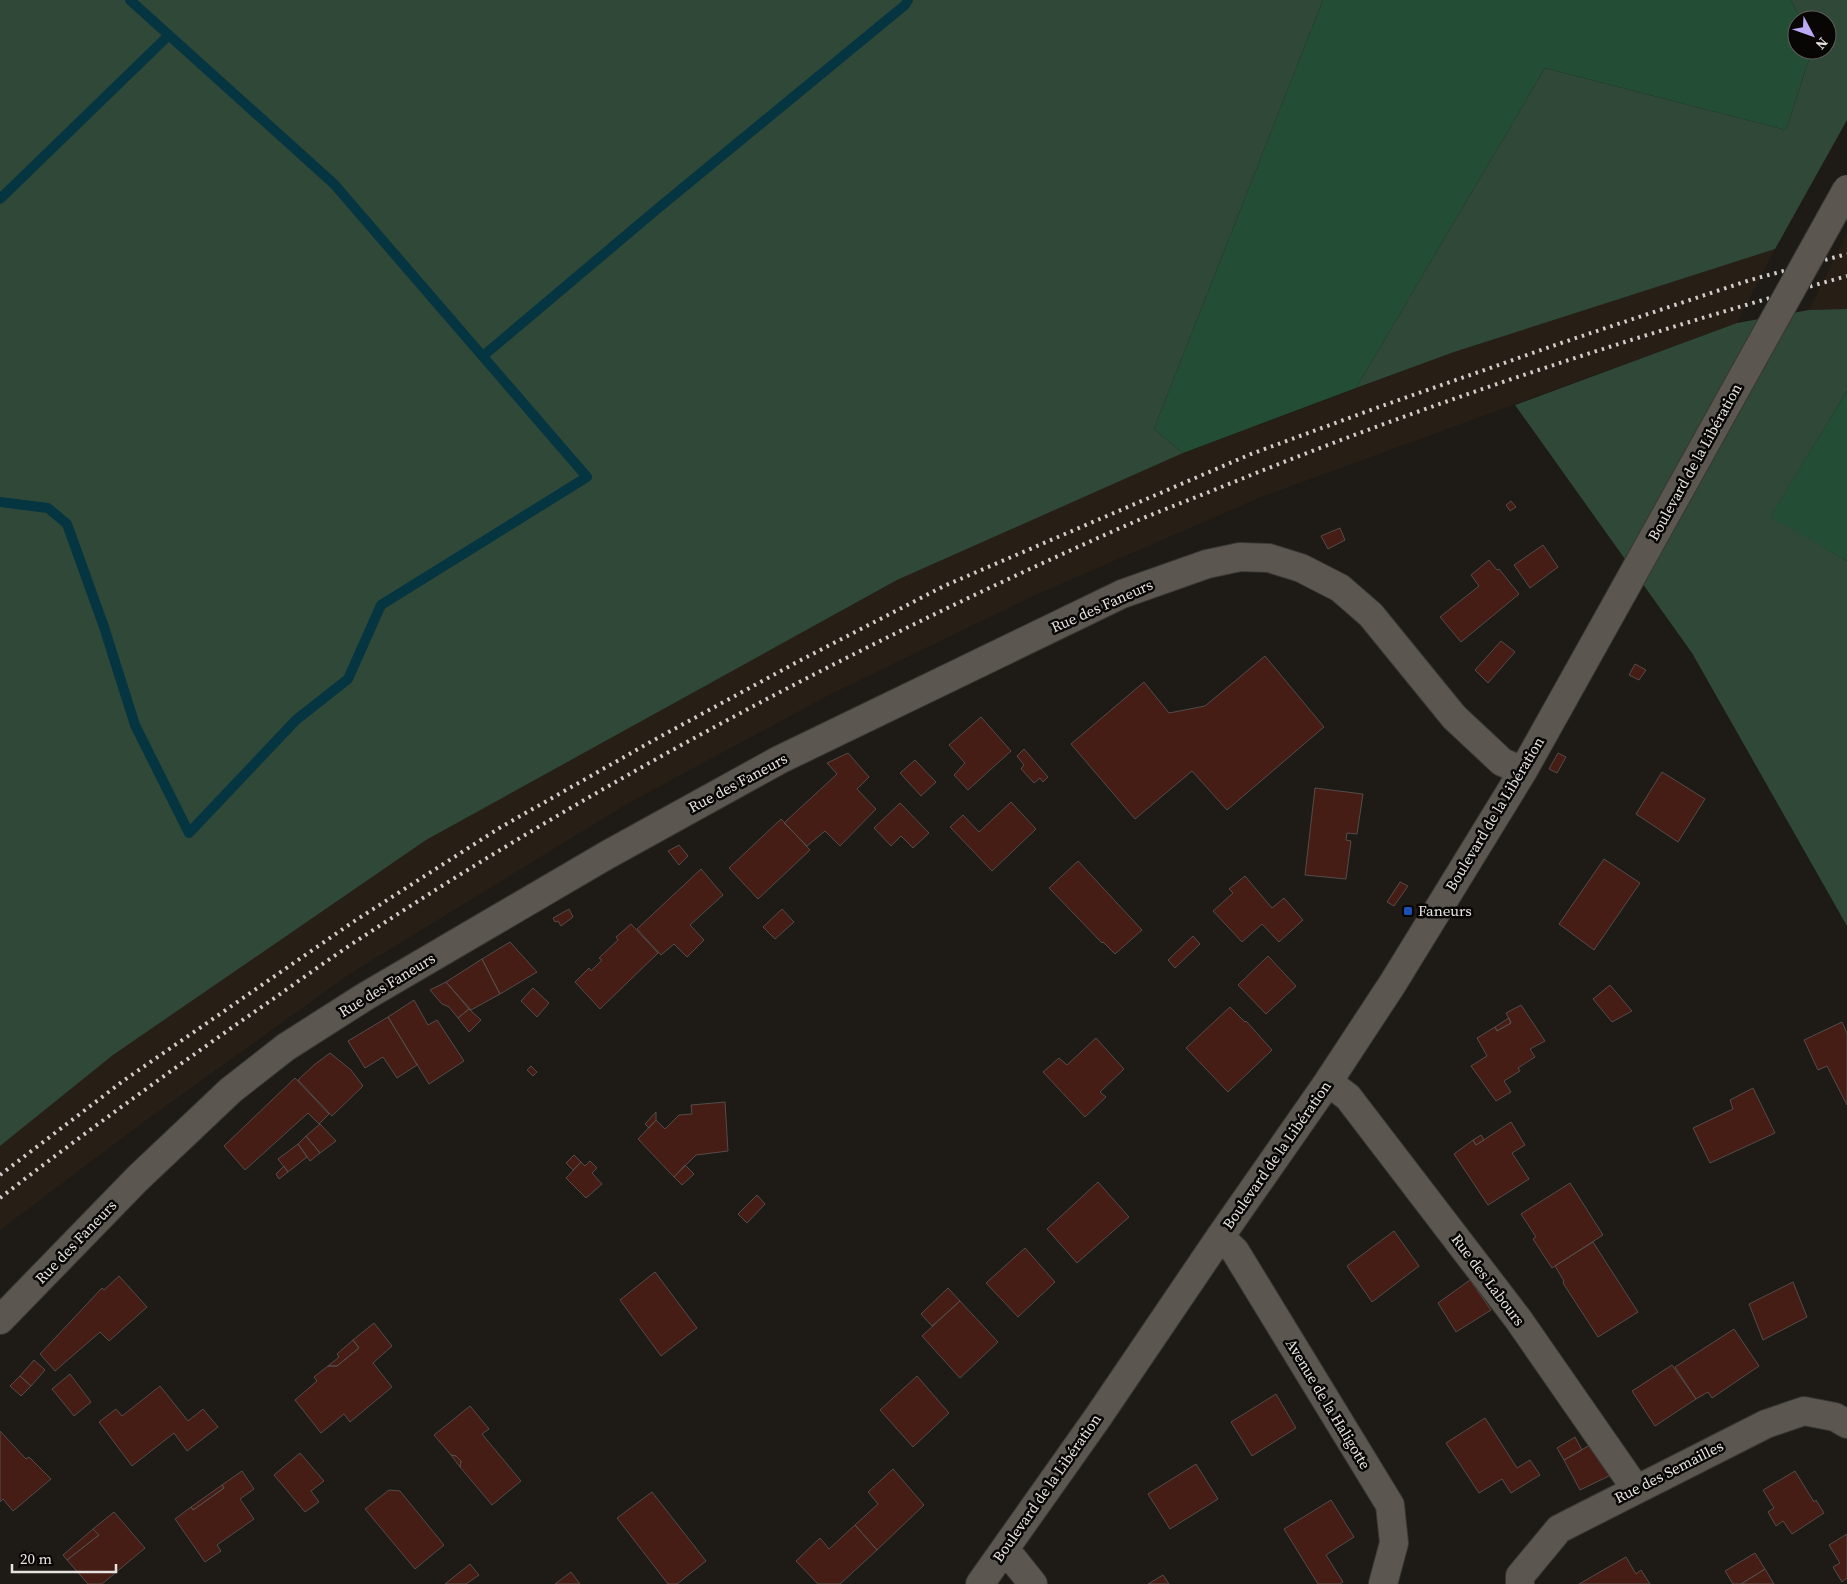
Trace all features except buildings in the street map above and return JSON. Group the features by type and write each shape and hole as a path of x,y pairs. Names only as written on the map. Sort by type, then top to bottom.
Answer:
{"street":[{"name":"Boulevard de la Libération","path":"980,1584 1104,1409 1220,1237 1328,1082 1393,983 1523,771 1847,189"},
{"name":"Rue des Faneurs","path":"0,1320 137,1179 231,1090 286,1047 366,996 598,860 779,760 1122,594 1206,564 1240,557 1269,558 1301,568 1340,588 1371,615 1454,717 1502,762 1523,771"},
{"name":"Rue des Labours","path":"1328,1082 1348,1097 1518,1319 1636,1489"},
{"name":"Avenue de la Haligotte","path":"1220,1237 1235,1251 1390,1505 1394,1543 1383,1584"},
{"name":"Rue des Semailles","path":"1520,1584 1520,1576 1559,1529 1766,1424 1804,1412 1835,1417 1847,1424"},
{"path":"1005,1549 1033,1584"}],"shaded area":[{"path":"1847,233 1847,309 1809,310"},
{"path":"1775,249 1737,323 1261,497 1033,596 829,695 627,804 351,973 149,1118 0,1230 0,1146 113,1055 426,840 897,580 1183,453 1454,352"}],"green space":[{"path":"0,0 1323,0 1154,429 1183,453 897,580 426,840 113,1055 0,1146"},
{"path":"1323,0 1791,0 1796,10 1787,10 1787,60 1809,60 1786,130 1545,68 1356,388 1183,453 1154,429"},
{"path":"1791,0 1847,0 1847,120 1775,249 1454,352 1356,388 1545,68 1786,130 1809,60 1837,60 1837,10 1796,10"},
{"path":"1847,309 1847,391 1771,516 1847,561 1847,926 1692,653 1515,405 1737,323 1809,310"},
{"path":"1847,391 1847,561 1770,517"}],"waterway":[{"path":"0,502 48,508 67,524 104,627 135,725 189,833 296,720 348,679 381,605 587,477 334,184 130,0"},
{"path":"483,356 656,210 905,5 908,0"},
{"path":"0,199 169,35"}],"railway":[{"path":"0,1175 123,1081 353,922 501,827 654,740 799,661 944,586 1251,454 1564,342 1750,280 1847,254"},
{"path":"0,1198 60,1152 244,1019 334,956 455,877 642,767 737,715 930,616 1127,525 1377,426 1611,346 1847,276"}],"place":[{"name":"Faneurs","path":"1408,911"}]}
